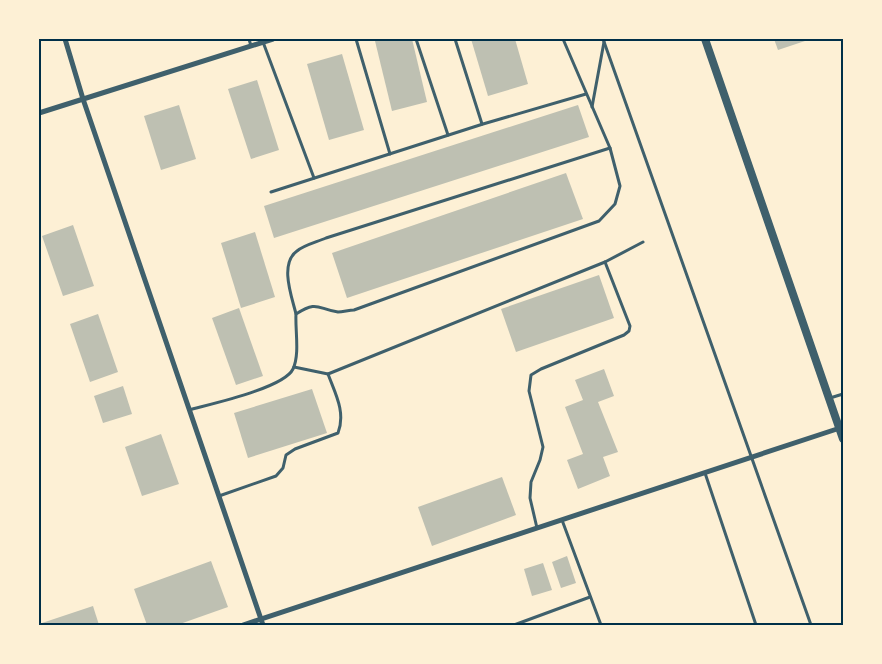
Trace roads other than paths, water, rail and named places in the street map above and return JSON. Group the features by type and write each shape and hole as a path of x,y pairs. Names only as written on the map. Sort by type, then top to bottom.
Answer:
{"street":[{"path":"65,39 83,99 263,625"},
{"path":"39,113 273,39"},
{"path":"705,39 843,438"},
{"path":"243,625 840,428"}],"lane":[{"path":"249,39 252,46"},
{"path":"356,39 390,154"},
{"path":"416,39 448,135"},
{"path":"455,39 482,124"},
{"path":"296,314 309,306 322,306 338,312 354,310 599,221 615,204 620,186 610,148 563,39"},
{"path":"592,108 603,40"},
{"path":"603,40 811,625"},
{"path":"263,42 314,178"},
{"path":"271,192 482,124 586,94"},
{"path":"190,410 275,383 289,375 294,367 296,314 289,286 289,264 296,251 326,238 610,148"},
{"path":"294,367 328,374 605,262 644,242"},
{"path":"537,528 530,498 531,482 543,447 529,392 531,375 541,369 624,335 629,331 630,326 605,262"},
{"path":"219,496 276,476 283,468 286,455 296,449 338,433 341,425 341,408 328,374"},
{"path":"829,398 843,394"},
{"path":"705,473 756,625"},
{"path":"562,520 601,625"},
{"path":"514,625 590,597"}]}
